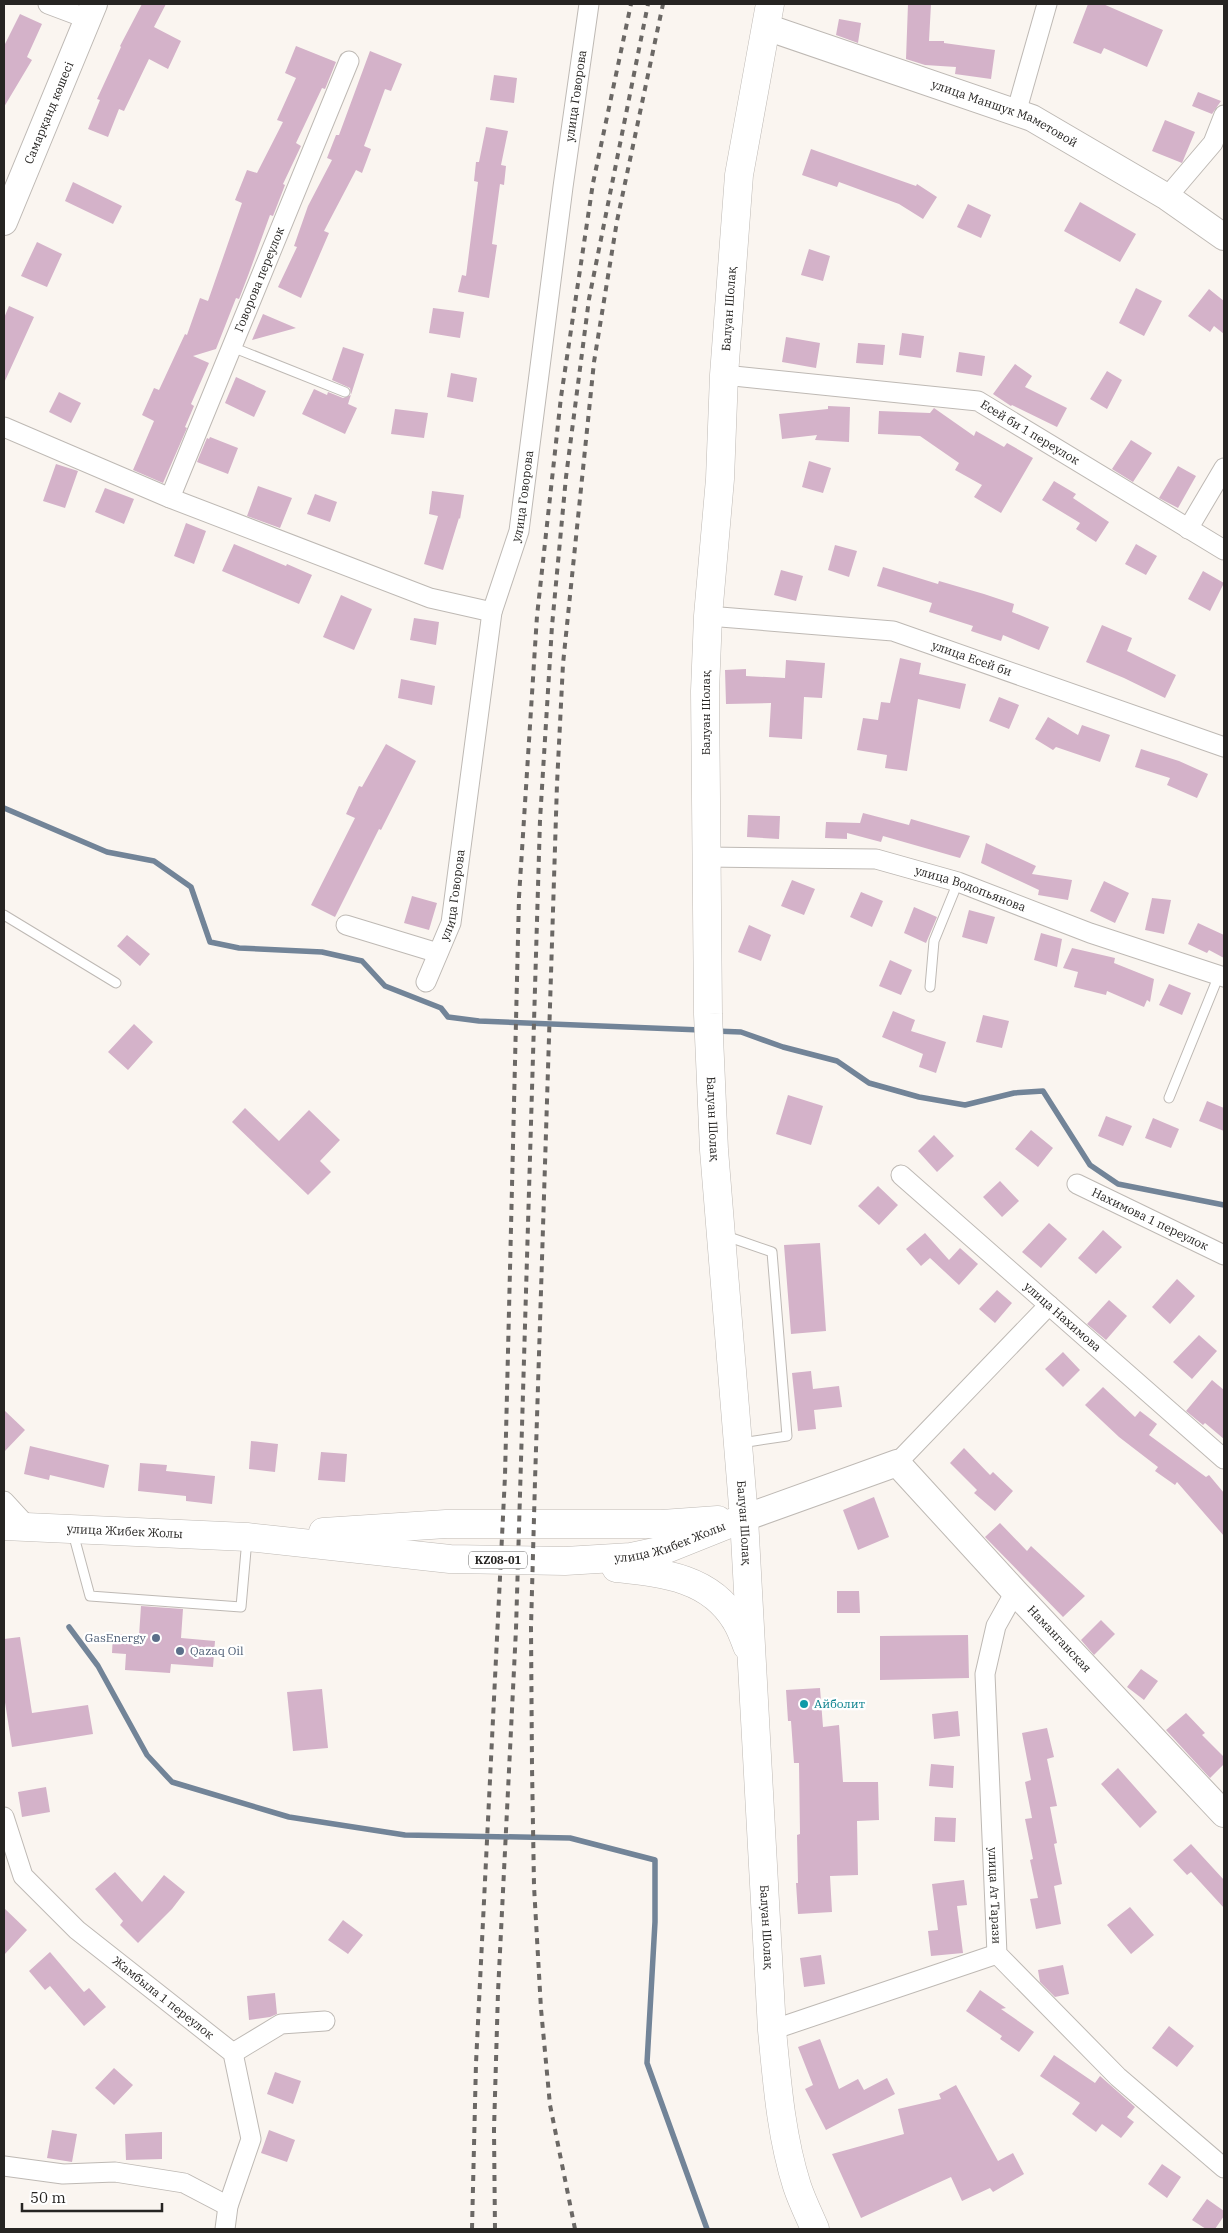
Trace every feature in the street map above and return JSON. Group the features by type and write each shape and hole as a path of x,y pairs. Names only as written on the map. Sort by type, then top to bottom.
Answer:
{"main road":[{"name":"Балуан Шолақ","path":"768,16 740,175 724,374 720,479 708,616 706,691 708,1014 714,1150 744,1518 772,2030 778,2098 788,2148 797,2186 814,2229"},
{"name":"улица Жибек Жолы","path":"247,1537 446,1524 662,1524 744,1518"},
{"name":"улица Жибек Жолы","path":"15,1526 247,1537 450,1559 565,1561 630,1557 664,1550 744,1518"},
{"name":"KZ08-01","path":"565,1561 670,1574 694,1584 719,1600 736,1621 752,1656"}],"street":[{"path":"48,4 91,11"},
{"name":"улица Говорова","path":"426,982 451,922 492,612 519,531 563,187 589,4"},
{"path":"1016,113 1044,6"},
{"name":"Самарқанд көшесі","path":"4,222 91,11"},
{"name":"улица Маншук Маметовой","path":"768,16 1032,118 1168,197 1224,237"},
{"name":"Говорова переулок","path":"170,498 349,61"},
{"path":"1168,197 1213,143 1224,115"},
{"name":"Есей би 1 переулок","path":"724,374 978,401 1188,530 1224,550"},
{"path":"4,427 170,498 430,598 492,612"},
{"path":"1188,530 1224,468"},
{"name":"улица Есей би","path":"708,616 893,631 1224,747"},
{"name":"улица Водопьянова","path":"706,857 876,859 958,882 1090,933 1222,976"},
{"path":"346,925 438,953"},
{"name":"улица Нахимова","path":"901,1175 1224,1459"},
{"name":"Нахимова 1 переулок","path":"1077,1184 1224,1255"},
{"path":"744,1518 897,1462 1050,1305"},
{"name":"Наманганская","path":"897,1462 1015,1592 1224,1814"},
{"path":"4,1501 15,1526"},
{"name":"улица Ат Тарази","path":"1015,1592 996,1626 985,1674 997,1954 1118,2077 1224,2168"},
{"name":"Жамбыла 1 переулок","path":"4,1817 23,1876 77,1930 233,2053"},
{"path":"772,2030 997,1954"},
{"path":"225,2229 228,2206 252,2138 233,2053 281,2024 325,2021"},
{"path":"4,2166 63,2174 115,2172 184,2182 228,2206"}],"lane":[{"path":"232,347 345,392"},
{"path":"930,987 934,941 958,882"},
{"path":"4,915 116,983"},
{"path":"1169,1098 1222,976"},
{"path":"721,1234 772,1252 787,1436 739,1444"},
{"path":"72,1528 90,1596 241,1607 247,1537"}],"building":[{"path":"142,4 166,4 154,27 181,41 168,69 149,59 124,111 119,109 108,137 88,129 100,100 97,99 120,46"},
{"path":"908,4 931,4 929,41 944,41 944,43 995,50 991,79 955,74 956,67 925,65 906,59"},
{"path":"1088,4 1103,4 1163,30 1147,67 1104,48 1101,54 1073,43"},
{"path":"20,14 42,24 27,57 32,60 4,107 4,46"},
{"path":"839,19 861,23 858,43 836,35"},
{"path":"296,46 336,62 325,89 322,88 296,143 301,146 283,184 285,185 273,216 270,215 239,299 236,298 216,349 193,356 209,363 191,404 194,406 185,427 187,428 163,483 133,470 154,421 142,415 154,388 159,390 185,334 187,335 200,298 208,301 242,203 235,200 247,170 257,173 283,122 277,120 296,78 285,73"},
{"path":"370,51 402,64 391,91 385,89 364,146 371,149 362,173 356,170 324,231 329,233 301,298 278,287 297,247 294,246 308,206 332,160 327,158 336,135 339,135"},
{"path":"494,75 517,78 514,103 490,100"},
{"path":"1198,92 1221,101 1212,114 1192,106"},
{"path":"1165,120 1195,132 1182,163 1152,151"},
{"path":"486,127 508,131 501,165 506,166 504,185 500,184 492,244 497,245 489,298 458,292 462,275 466,276 478,182 474,181 476,162 479,162"},
{"path":"811,149 916,186 917,184 937,197 923,219 899,204 839,182 837,187 802,175"},
{"path":"73,182 122,206 113,224 65,201"},
{"path":"1080,202 1136,234 1120,262 1064,231"},
{"path":"968,204 991,215 981,238 957,227"},
{"path":"37,242 62,254 47,287 21,276"},
{"path":"809,249 830,256 823,281 801,275"},
{"path":"1136,288 1162,301 1144,336 1119,323"},
{"path":"1209,289 1224,301 1224,334 1214,326 1210,332 1188,316"},
{"path":"9,306 34,317 4,383 4,318"},
{"path":"433,308 464,312 460,338 429,333"},
{"path":"263,314 296,328 252,340"},
{"path":"902,333 924,336 921,358 899,355"},
{"path":"786,337 820,343 816,368 782,362"},
{"path":"858,343 885,345 883,365 856,363"},
{"path":"343,347 364,354 351,395 350,388 332,380"},
{"path":"959,352 985,356 982,376 956,372"},
{"path":"1015,364 1032,376 1025,387 1067,408 1057,427 1011,406 993,394"},
{"path":"1107,371 1122,380 1107,409 1090,399"},
{"path":"451,373 477,378 473,402 447,397"},
{"path":"236,377 266,391 254,417 225,403"},
{"path":"314,389 327,395 328,392 343,398 351,395 348,404 357,408 345,434 302,414"},
{"path":"59,392 81,403 71,423 49,412"},
{"path":"828,406 850,407 849,442 815,440 817,435 782,439 779,414 828,409"},
{"path":"934,408 974,436 976,431 1004,447 1007,443 1033,458 1001,513 974,497 982,485 955,470 959,463 920,436 878,434 879,411 930,413"},
{"path":"395,409 428,413 424,438 391,434"},
{"path":"210,437 238,448 228,474 197,462 207,438 209,439"},
{"path":"1131,440 1152,453 1133,482 1112,469"},
{"path":"809,461 831,468 823,493 802,487"},
{"path":"56,464 78,471 65,508 43,501"},
{"path":"1178,466 1196,476 1178,508 1159,498"},
{"path":"1054,481 1076,494 1073,498 1109,522 1096,542 1076,529 1080,523 1042,500"},
{"path":"258,486 292,498 280,528 247,516"},
{"path":"105,488 134,499 124,524 95,512"},
{"path":"432,491 464,495 460,519 443,570 424,564 438,516 429,514"},
{"path":"315,494 337,502 330,522 307,514"},
{"path":"186,523 206,531 194,564 174,556"},
{"path":"234,544 312,575 299,604 222,571"},
{"path":"1136,544 1157,556 1146,575 1125,564"},
{"path":"835,545 857,551 849,577 828,570"},
{"path":"883,567 938,584 939,581 1014,604 1012,612 1049,627 1039,650 1003,635 1001,641 971,631 973,626 929,612 932,603 877,586"},
{"path":"781,570 803,576 796,601 774,595"},
{"path":"1203,571 1224,583 1210,611 1188,599"},
{"path":"341,595 372,609 354,650 323,637"},
{"path":"414,618 439,622 436,645 410,640"},
{"path":"1102,625 1132,638 1127,651 1176,675 1165,698 1086,662"},
{"path":"900,658 921,663 919,674 966,684 960,709 918,699 907,771 885,768 887,755 857,750 863,718 878,720 881,702 890,703"},
{"path":"786,660 825,663 822,698 804,697 802,739 769,737 771,703 726,704 725,670 746,669 746,676 785,678"},
{"path":"401,679 435,686 432,705 398,698"},
{"path":"999,697 1019,705 1009,729 989,721"},
{"path":"1048,717 1078,735 1082,725 1110,735 1100,762 1056,747 1053,750 1035,739"},
{"path":"386,744 416,761 381,830 379,829 335,917 311,905 355,818 346,814 359,786 362,787"},
{"path":"1141,749 1179,761 1208,774 1197,798 1167,785 1170,778 1135,767"},
{"path":"863,813 909,825 911,819 970,836 960,858 883,836 881,842 847,833 847,839 825,838 826,822 860,823"},
{"path":"748,815 780,816 779,839 747,837"},
{"path":"986,843 1036,866 1032,874 1072,880 1068,900 1038,895 1039,890 981,863"},
{"path":"792,880 815,889 804,915 781,906"},
{"path":"1104,881 1129,893 1115,923 1090,911"},
{"path":"861,892 883,901 872,927 850,917"},
{"path":"412,896 437,903 429,930 404,923"},
{"path":"1152,898 1171,900 1164,934 1145,930"},
{"path":"914,907 937,917 926,943 904,933"},
{"path":"969,910 995,917 987,944 962,937"},
{"path":"1198,923 1224,935 1224,958 1209,950 1207,953 1188,944"},
{"path":"749,925 771,935 761,961 738,952"},
{"path":"1041,933 1062,939 1057,967 1034,960"},
{"path":"127,935 150,954 140,966 117,946"},
{"path":"1072,948 1115,958 1114,963 1154,979 1150,1002 1147,1000 1144,1007 1107,991 1106,995 1074,987 1078,972 1063,968"},
{"path":"890,960 912,970 901,995 879,986"},
{"path":"1169,984 1191,993 1182,1015 1159,1005"},
{"path":"893,1011 915,1020 911,1031 946,1042 936,1073 919,1067 923,1054 882,1037"},
{"path":"983,1015 1009,1021 1002,1048 976,1042"},
{"path":"134,1024 153,1042 128,1070 108,1052"},
{"path":"788,1095 823,1106 811,1145 776,1134"},
{"path":"1207,1101 1224,1108 1224,1131 1199,1121"},
{"path":"245,1108 279,1141 309,1110 340,1140 320,1161 331,1172 308,1195 232,1122"},
{"path":"1106,1116 1132,1126 1123,1146 1098,1136"},
{"path":"1153,1118 1179,1129 1171,1148 1145,1138"},
{"path":"1031,1130 1053,1148 1038,1167 1015,1149"},
{"path":"934,1135 954,1156 937,1172 918,1151"},
{"path":"1000,1181 1019,1201 1002,1217 983,1197"},
{"path":"878,1186 898,1205 879,1225 858,1206"},
{"path":"1049,1223 1067,1239 1041,1268 1022,1252"},
{"path":"1103,1230 1122,1247 1096,1274 1078,1258"},
{"path":"925,1233 949,1260 960,1248 978,1264 959,1285 930,1258 921,1266 906,1249"},
{"path":"820,1243 826,1331 791,1334 784,1245"},
{"path":"1177,1279 1195,1296 1170,1324 1152,1307"},
{"path":"997,1290 1012,1303 995,1323 979,1309"},
{"path":"1109,1300 1127,1316 1106,1340 1087,1324"},
{"path":"1199,1335 1217,1351 1192,1379 1173,1362"},
{"path":"1063,1352 1080,1370 1063,1387 1045,1369"},
{"path":"811,1371 813,1389 839,1386 842,1407 814,1410 816,1429 798,1431 792,1373"},
{"path":"1212,1380 1224,1390 1224,1439 1205,1423 1203,1425 1186,1411"},
{"path":"1103,1387 1135,1417 1140,1411 1157,1424 1149,1435 1206,1477 1209,1475 1224,1493 1224,1536 1177,1482 1175,1485 1155,1471 1158,1467 1119,1437 1085,1405"},
{"path":"4,1410 25,1430 4,1452"},
{"path":"251,1441 278,1444 275,1472 249,1469"},
{"path":"30,1446 109,1465 104,1488 50,1475 49,1480 24,1474"},
{"path":"964,1448 990,1475 993,1472 1013,1491 995,1511 974,1493 977,1490 950,1463"},
{"path":"321,1452 347,1454 345,1482 318,1480"},
{"path":"140,1463 167,1465 166,1471 215,1476 212,1504 186,1501 186,1496 138,1491"},
{"path":"874,1497 889,1537 858,1550 843,1510"},
{"path":"1000,1523 1027,1551 1031,1546 1085,1596 1063,1617 985,1537"},
{"path":"837,1591 859,1591 860,1613 837,1613"},
{"path":"141,1606 183,1609 181,1638 215,1641 213,1667 171,1664 170,1673 125,1670 126,1654 112,1653 113,1634 139,1636"},
{"path":"1101,1620 1115,1634 1094,1655 1081,1640"},
{"path":"968,1635 969,1678 880,1680 880,1636"},
{"path":"20,1637 32,1713 88,1705 93,1734 12,1747 4,1696 4,1639"},
{"path":"1141,1669 1158,1681 1144,1700 1127,1687"},
{"path":"820,1688 823,1727 839,1725 843,1782 878,1782 879,1820 857,1821 858,1875 830,1876 832,1912 798,1914 796,1883 798,1883 797,1835 800,1834 799,1763 794,1763 791,1721 788,1721 786,1690"},
{"path":"322,1689 328,1748 293,1751 287,1692"},
{"path":"958,1711 960,1736 934,1739 932,1714"},
{"path":"1186,1713 1205,1733 1202,1735 1224,1757 1224,1764 1210,1778 1166,1730"},
{"path":"1047,1728 1054,1757 1047,1759 1057,1806 1050,1807 1057,1843 1054,1844 1062,1884 1054,1886 1061,1924 1036,1929 1030,1899 1038,1898 1030,1860 1033,1859 1025,1819 1032,1818 1025,1782 1031,1780 1022,1733"},
{"path":"931,1764 954,1766 953,1788 929,1786"},
{"path":"1118,1768 1157,1812 1140,1828 1101,1784"},
{"path":"46,1787 50,1812 22,1817 18,1792"},
{"path":"935,1817 956,1818 955,1842 934,1841"},
{"path":"1191,1844 1224,1880 1224,1908 1191,1872 1187,1875 1173,1860"},
{"path":"115,1872 142,1902 164,1875 185,1892 172,1909 138,1943 120,1925 123,1921 95,1889"},
{"path":"964,1880 967,1905 957,1906 963,1953 931,1956 928,1931 938,1930 932,1884"},
{"path":"1130,1907 1154,1935 1131,1954 1107,1925"},
{"path":"4,1908 27,1930 4,1955"},
{"path":"343,1920 363,1935 348,1954 328,1940"},
{"path":"50,1952 84,1992 89,1988 106,2007 84,2026 50,1986 45,1990 29,1971"},
{"path":"821,1955 825,1984 804,1987 800,1958"},
{"path":"1063,1965 1069,1994 1055,1997 1040,1982 1038,1970"},
{"path":"980,1990 1006,2008 1001,2009 1034,2032 1019,2052 1000,2039 1002,2036 966,2011"},
{"path":"275,1993 277,2014 249,2020 247,1996"},
{"path":"1169,2026 1194,2046 1177,2067 1152,2048"},
{"path":"820,2039 839,2089 858,2079 864,2090 887,2078 895,2094 826,2130 805,2089 813,2085 798,2047"},
{"path":"1054,2055 1095,2083 1100,2076 1135,2107 1127,2117 1134,2122 1121,2138 1102,2124 1096,2132 1072,2114 1080,2103 1040,2076"},
{"path":"114,2068 133,2085 114,2105 95,2088"},
{"path":"275,2072 301,2081 293,2104 267,2094"},
{"path":"956,2085 998,2161 1013,2153 1024,2174 993,2192 990,2188 962,2201 951,2177 861,2218 832,2154 904,2134 898,2109 941,2099 939,2094"},
{"path":"52,2130 77,2134 72,2162 47,2158"},
{"path":"269,2130 295,2140 287,2162 261,2153"},
{"path":"162,2132 162,2159 126,2160 125,2134"},
{"path":"1162,2164 1181,2177 1167,2198 1148,2184"},
{"path":"1207,2199 1224,2211 1224,2216 1215,2229 1206,2229 1192,2220"}],"waterway":[{"path":"4,808 107,852 154,861 191,887 210,942 239,948 322,952 362,961 385,986 441,1008 448,1017 479,1021 701,1030"},
{"path":"715,1031 741,1032 783,1047 837,1061 869,1083 919,1097 965,1105 1014,1093 1043,1091 1090,1165 1118,1184 1224,1205"},
{"path":"69,1627 98,1666 147,1755 172,1782 289,1817 405,1835 570,1838 655,1860 655,1922 647,2063 707,2229"}],"railway":[{"path":"472,2229 476,2063 505,1476 519,897 537,616 561,397 593,183 631,4"},
{"path":"495,2229 494,2130 498,1992 516,1629 540,820 552,626 566,477 589,299 648,4"},
{"path":"575,2229 550,2105 541,2009 534,1886 532,1767 531,1627 557,784 563,664 594,362 617,221 663,4"}],"place":[{"name":"GasEnergy","path":"156,1638"},
{"name":"Qazaq Oil","path":"180,1651"},
{"name":"Айболит","path":"804,1704"}]}
